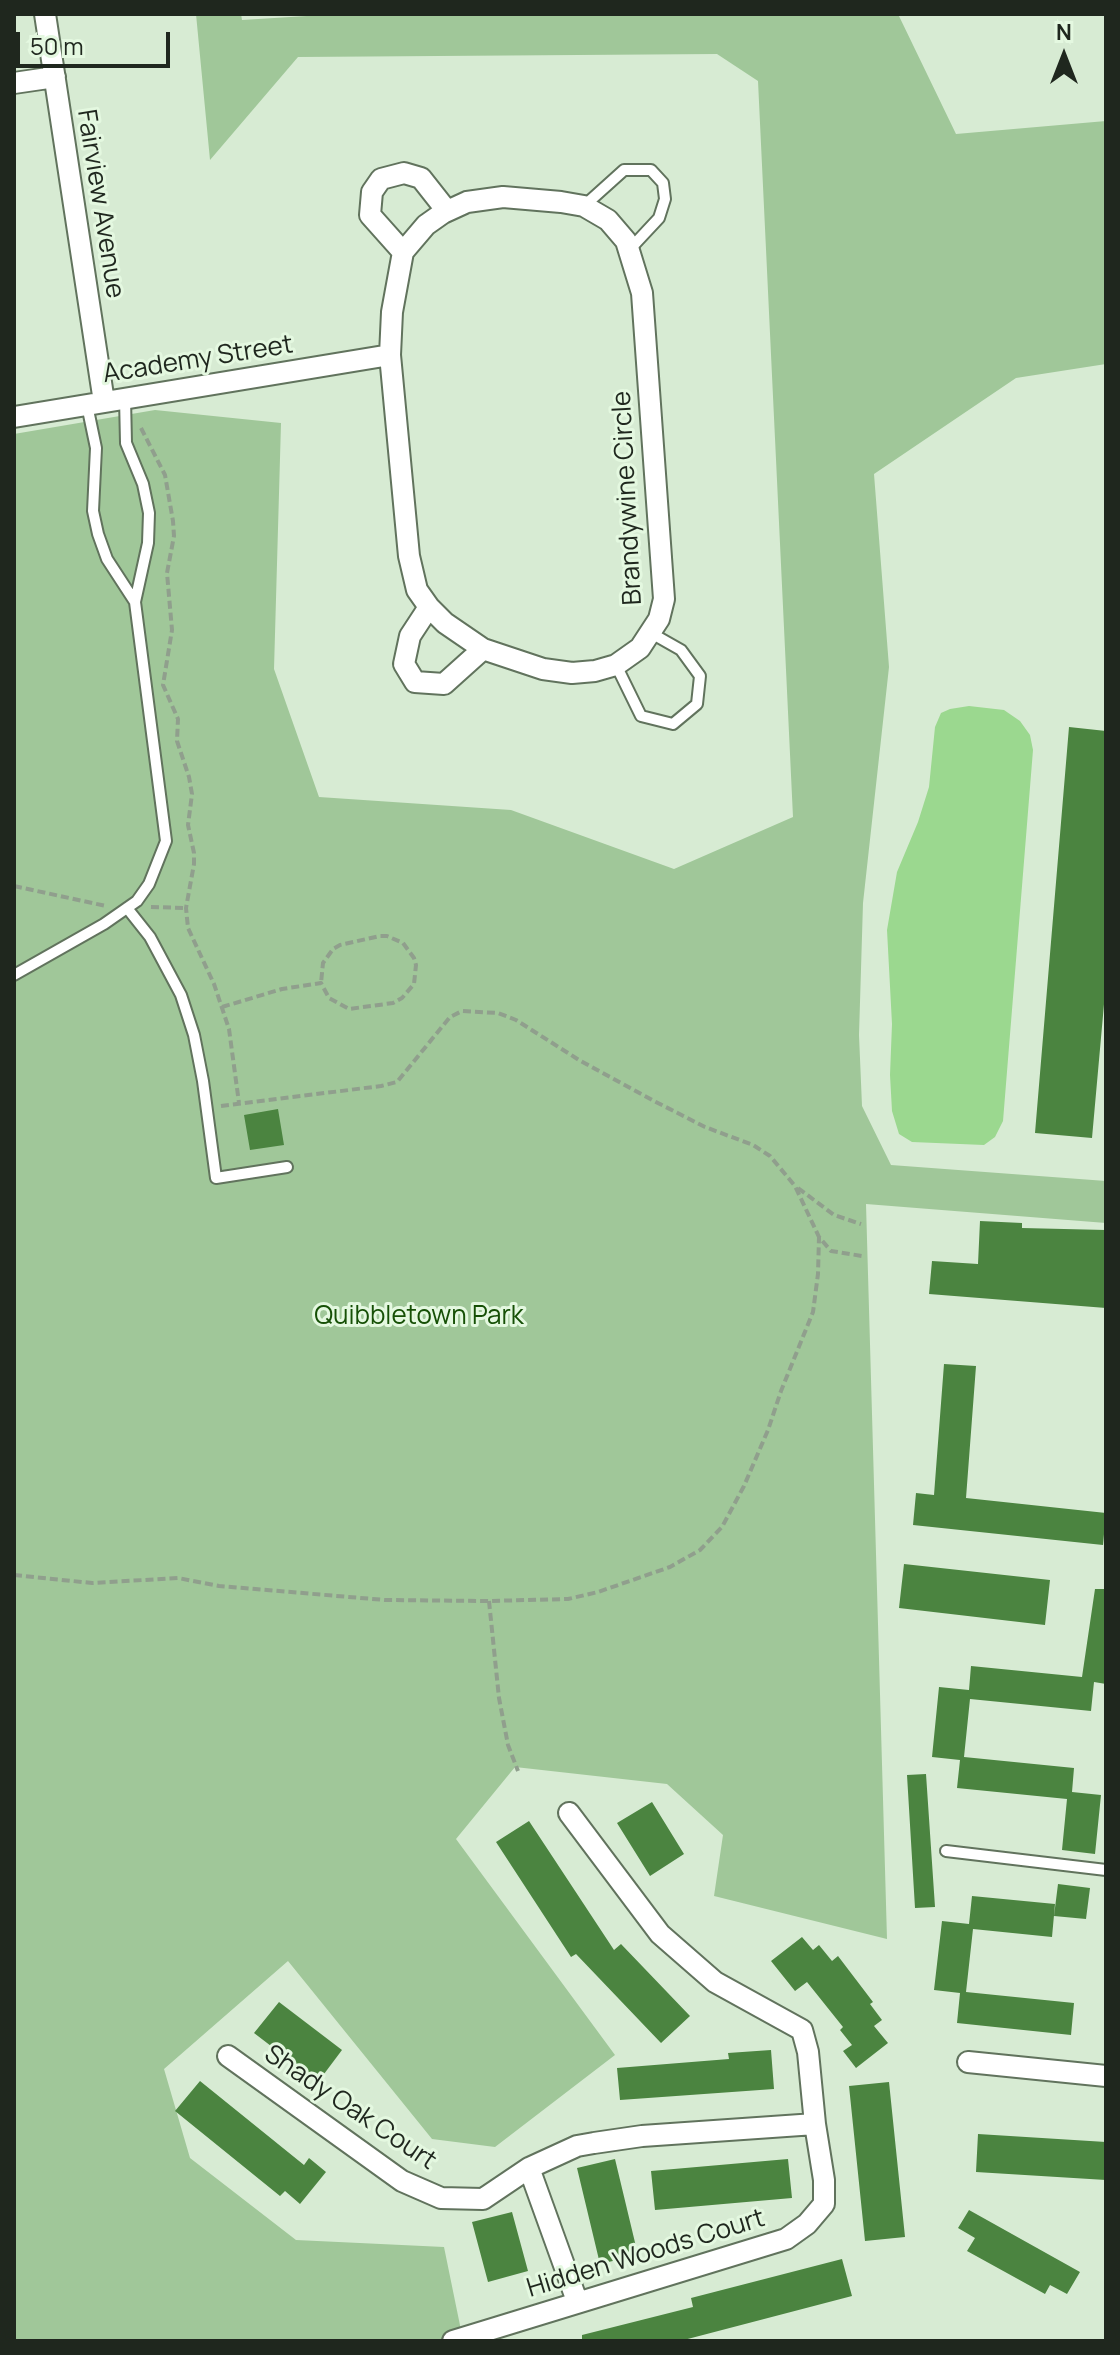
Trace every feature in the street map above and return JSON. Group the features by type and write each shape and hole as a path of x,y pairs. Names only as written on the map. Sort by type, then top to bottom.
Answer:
{"street":[{"name":"Fairview Avenue","path":"45,14 105,402"},
{"path":"14,83 55,77"},
{"path":"447,211 421,178 404,173 381,179 372,192 370,215 403,252 392,312 390,355 409,556 417,590 445,623 483,649 543,669 572,673 616,665"},
{"name":"Brandywine Circle","path":"403,252 426,225 447,211 467,202 503,197 584,206 608,220 626,241 642,293 664,599 651,633 630,657 616,665"},
{"name":"Academy Street","path":"14,417 390,355"},
{"path":"429,607 410,636 404,664 415,682 444,684 483,649"},
{"name":"Hidden Woods Court","path":"453,2341 786,2239 807,2224 824,2204 824,2180 808,2052 802,2030 715,1982 660,1934 569,1813"},
{"name":"Shady Oak Court","path":"228,2056 402,2181 441,2198 483,2199 529,2168 577,2146 642,2136 815,2124"},
{"path":"968,2062 1106,2076"},
{"path":"529,2168 577,2301"}],"lane":[{"path":"584,206 624,170 651,170 663,183 665,199 659,218 629,250"},
{"path":"105,402 96,448 93,511 107,559 135,602"},
{"path":"14,975 127,908 149,884 166,841 135,602 144,566 149,513 143,484 105,402"},
{"path":"616,665 641,716 673,724 697,704 700,676 681,650 651,633"},
{"path":"127,908 150,937 181,995 194,1035 216,1178 287,1167"},
{"path":"946,1851 1106,1870"}],"path":[{"path":"105,402 165,475 174,536 167,573 172,630 163,685 178,719 177,741 192,794 188,825 194,864 186,908 188,928 205,961 222,1007 233,1052 239,1103"},
{"path":"14,886 106,906"},
{"path":"148,907 186,908"},
{"path":"380,936 403,943 416,965 414,984 393,1003 349,1009 329,998 321,983 323,963 333,949 380,936"},
{"path":"222,1007 282,989 321,983"},
{"path":"207,1108 397,1082 450,1017 462,1011 498,1013 516,1020 579,1060 705,1127 753,1145 770,1156 809,1199 834,1215 861,1224"},
{"path":"795,1186 819,1237 831,1251 862,1256"},
{"path":"14,1575 92,1583 178,1578 294,1594 385,1600 489,1601 568,1599 670,1567 700,1550 722,1527 768,1430 813,1312 819,1237"},
{"path":"489,1601 499,1698 508,1745 518,1771"}],"green space":[{"name":"Quibbletown Park","path":"196,14 241,14 242,20 339,14 898,14 956,134 1106,121 1106,364 1016,378 874,474 889,667 863,903 859,1035 862,1106 891,1165 1106,1181 1106,1223 866,1204 887,1939 714,1896 723,1835 667,1784 515,1767 456,1839 615,2055 495,2147 432,2139 288,1961 164,2069 190,2158 296,2240 444,2247 463,2340 459,2341 14,2341 14,434 155,410 281,423 274,669 319,797 511,810 674,869 793,817 758,81 717,54 298,57 210,160"}],"shaded area":[{"path":"969,706 1004,710 1020,721 1030,735 1033,750 1003,1121 995,1137 984,1145 912,1142 899,1134 892,1111 892,1024 887,930 897,872 929,787 935,727 941,713"}],"building":[{"path":"1069,727 1106,731 1106,982 1092,1138 1035,1133"},
{"path":"278,1109 284,1145 250,1150 244,1115"},
{"path":"980,1221 1022,1223 1022,1228 1106,1230 1106,1308 929,1294 932,1261 978,1264"},
{"path":"944,1364 976,1366 966,1498 1106,1513 1103,1545 913,1525 916,1493 934,1495"},
{"path":"904,1564 1050,1580 1045,1625 899,1608"},
{"path":"1095,1589 1106,1589 1106,1684 1094,1682 1091,1711 970,1699 964,1757 1074,1768 1072,1792 1101,1795 1095,1854 1062,1850 1067,1799 957,1788 960,1760 932,1757 939,1687 969,1690 971,1666 1082,1677"},
{"path":"926,1774 935,1907 915,1908 907,1775"},
{"path":"652,1802 684,1854 650,1876 617,1823"},
{"path":"529,1821 614,1950 621,1944 690,2016 661,2043 576,1954 571,1957 496,1842"},
{"path":"1058,1884 1090,1888 1086,1919 1054,1916"},
{"path":"972,1896 1055,1904 1052,1937 973,1929 966,1992 1074,2003 1071,2035 957,2023 960,1993 934,1990 942,1921 969,1924"},
{"path":"802,1937 813,1950 819,1945 832,1961 838,1956 873,2002 870,2004 882,2020 874,2026 888,2043 856,2068 843,2051 852,2045 840,2030 843,2027 807,1982 795,1991 771,1961"},
{"path":"279,2002 342,2050 318,2082 254,2033"},
{"path":"771,2050 774,2089 620,2100 617,2068 729,2059 728,2053"},
{"path":"200,2081 304,2165 309,2158 326,2172 300,2204 285,2191 280,2196 175,2111"},
{"path":"889,2082 905,2237 865,2241 849,2086"},
{"path":"978,2134 1106,2142 1106,2180 976,2172"},
{"path":"615,2159 638,2255 600,2264 577,2168"},
{"path":"788,2159 792,2198 655,2210 651,2171"},
{"path":"969,2210 1080,2272 1067,2294 1050,2285 1045,2294 967,2251 975,2238 958,2228"},
{"path":"512,2212 528,2271 488,2282 472,2222"},
{"path":"842,2259 852,2296 680,2341 582,2341 582,2335 693,2307 691,2298"}]}
